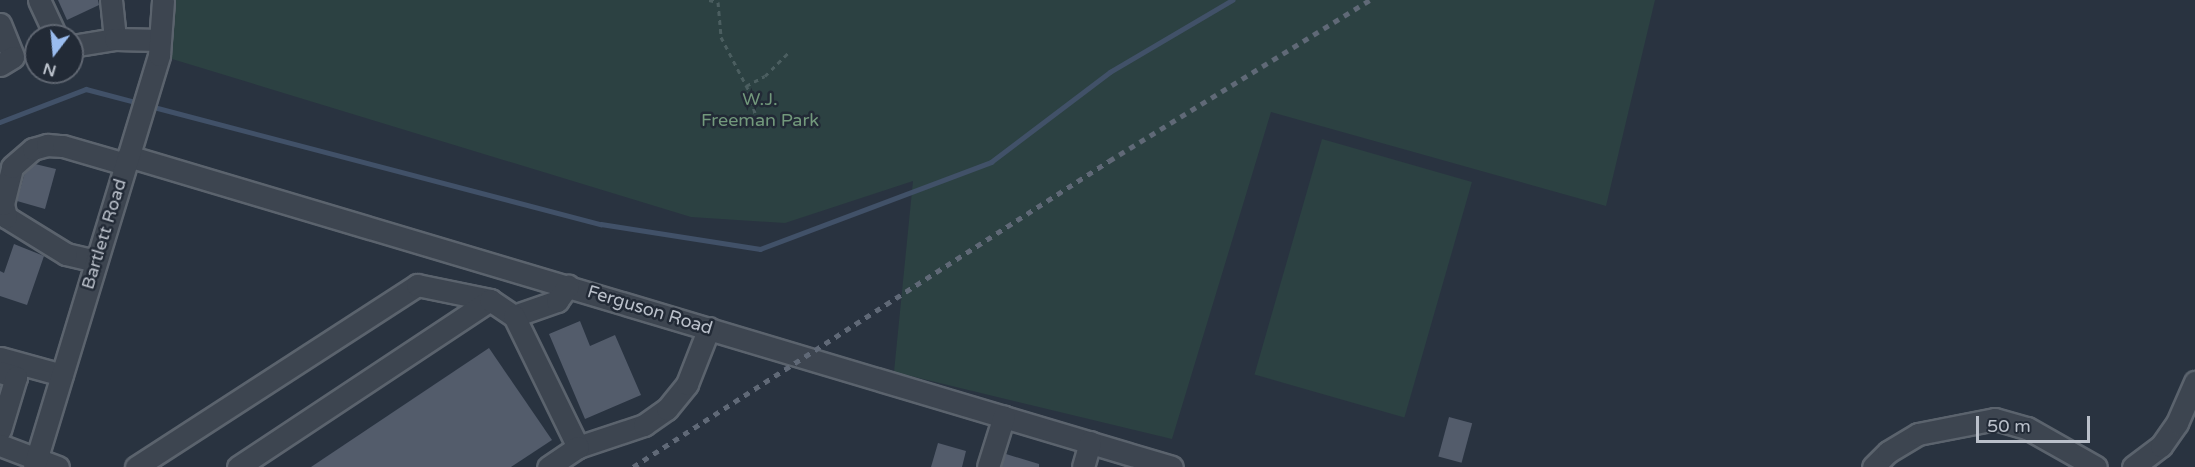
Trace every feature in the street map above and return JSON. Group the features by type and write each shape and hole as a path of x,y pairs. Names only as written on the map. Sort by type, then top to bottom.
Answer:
{"street":[{"path":"39,0 50,24"},
{"path":"111,0 115,39"},
{"name":"Bartlett Road","path":"36,462 160,40 163,0"},
{"path":"0,24 13,57 0,65"},
{"path":"84,44 115,39 160,40"},
{"name":"Ferguson Road","path":"96,261 66,254 6,217 3,204 12,167 33,149 47,145 63,146 126,160 568,286 1172,467"},
{"path":"136,467 417,285 490,300 514,316 578,447"},
{"path":"514,316 557,302 568,286"},
{"path":"238,467 490,300"},
{"path":"548,467 578,447 644,425 667,409 687,384 709,328"},
{"path":"0,357 62,375"},
{"path":"0,372 16,377 0,430"},
{"path":"2133,467 2161,446 2177,423 2195,382"},
{"path":"988,467 1004,416"},
{"path":"1873,467 1888,452 1918,434 1995,419 2026,428 2096,467"},
{"path":"1083,467 1089,442"},
{"path":"0,445 36,462 58,467"}],"path":[{"path":"710,0 718,2 721,37 746,86 757,120"},
{"path":"746,86 765,76 789,52"}],"green space":[{"name":"W.J. Freeman Park","path":"163,0 1655,0 1606,206 1271,112 1172,439 894,372 913,181 785,223 691,217 159,55"},
{"path":"1322,139 1472,182 1404,418 1254,375"}],"building":[{"path":"58,0 98,0 99,5 67,20"},
{"path":"35,164 56,169 45,209 17,201 25,172"},
{"path":"14,244 44,256 27,305 0,296 0,271 4,273"},
{"path":"580,321 590,346 615,335 641,395 585,419 549,334"},
{"path":"489,348 552,440 511,467 311,467"},
{"path":"1449,417 1472,423 1462,463 1438,457"},
{"path":"938,443 966,451 962,467 931,467"},
{"path":"1006,454 1039,464 1039,467 1001,467"}],"waterway":[{"path":"150,106 601,224 760,249 991,162 1110,72 1232,0"},
{"path":"0,122 86,89 139,103"}],"railway":[{"path":"633,467 1109,161 1370,0"}]}
